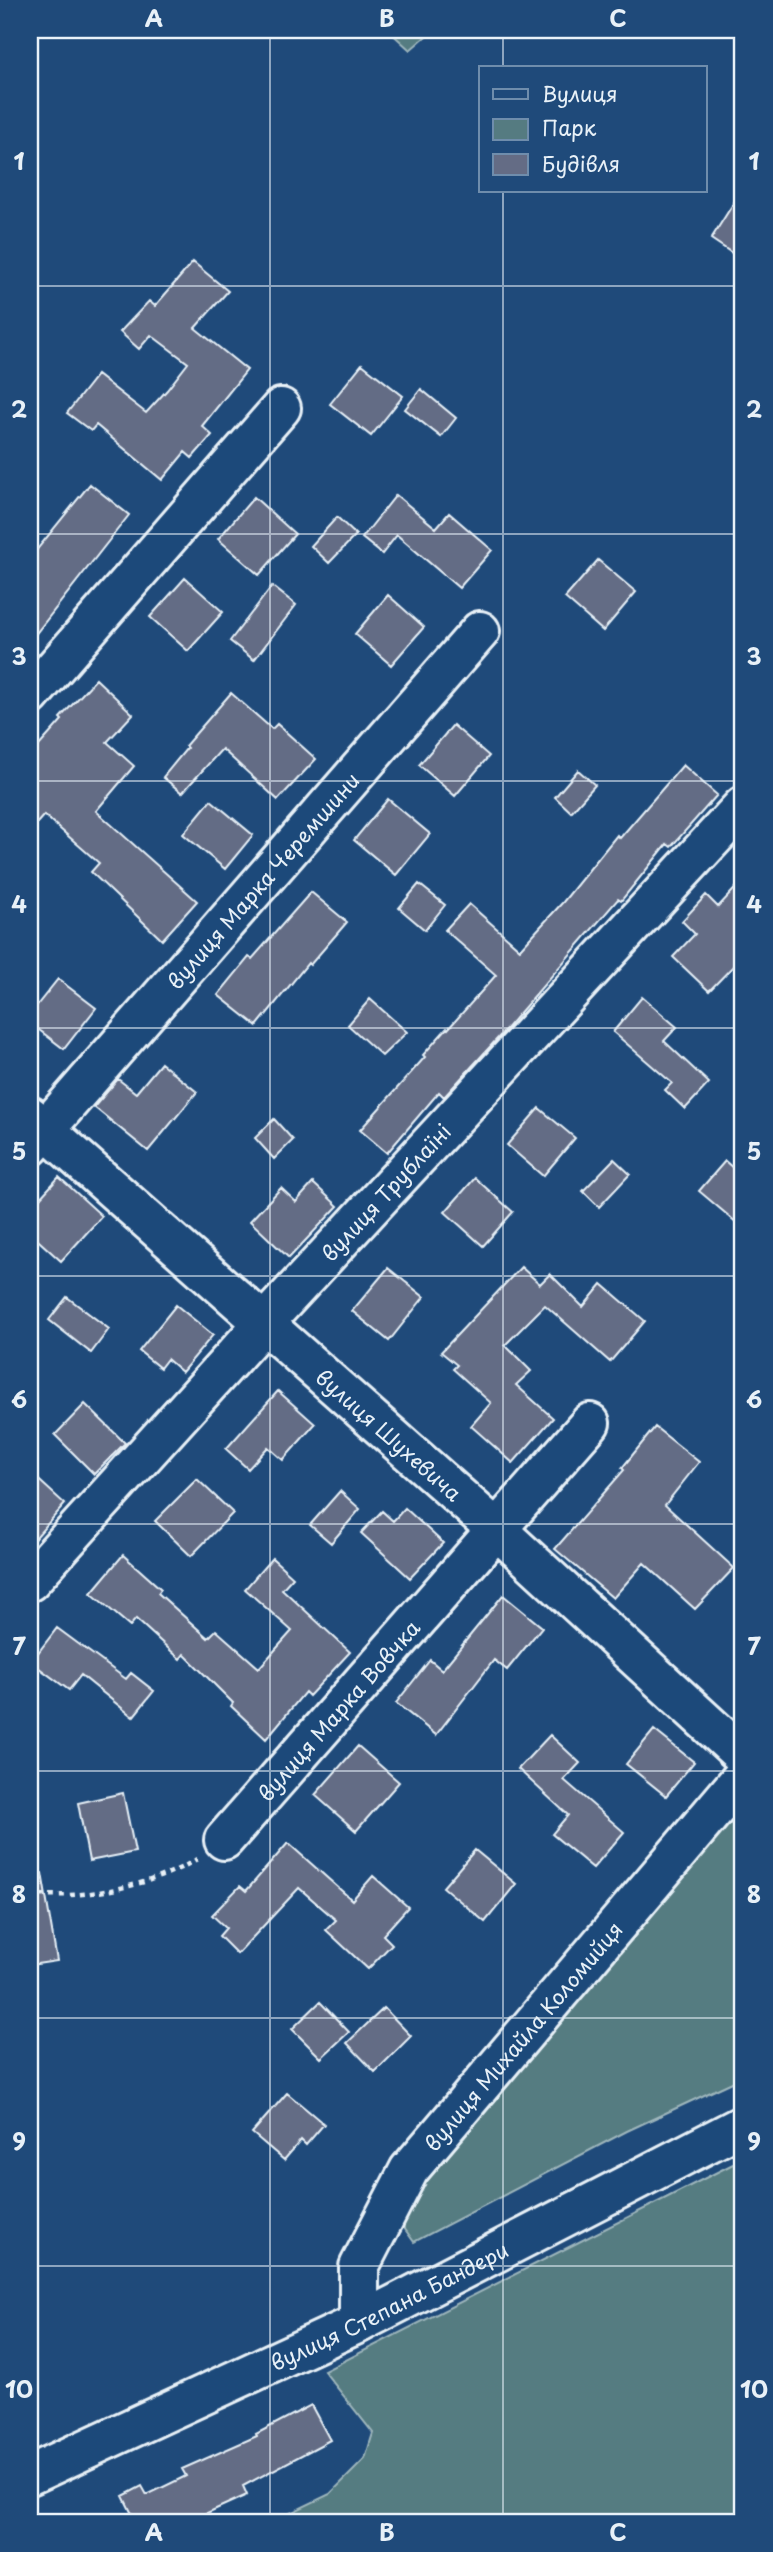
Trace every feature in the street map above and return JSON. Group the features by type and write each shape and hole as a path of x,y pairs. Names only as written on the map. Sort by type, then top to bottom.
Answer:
{"street":[{"path":"30,696 281,408"},
{"name":"вулиця Марка Черемшини","path":"35,1131 480,631"},
{"name":"вулиця Трублаїні","path":"30,1581 263,1324 743,806"},
{"name":"вулиця Шухевича","path":"35,1131 263,1324 495,1528 743,1756"},
{"name":"вулиця Марка Вовчка","path":"224,1840 495,1528 590,1423"},
{"name":"вулиця Михайла Коломийця","path":"359,2323 359,2267 409,2170 743,1776"},
{"name":"вулиця Степана Бандери","path":"30,2475 359,2323 743,2125"}],"path":[{"path":"30,1894 51,1896 100,1891 164,1877 195,1861 224,1840"}],"green space":[{"path":"388,30 433,30 410,50"},
{"path":"743,1791 743,2077 627,2131 414,2242 392,2211"},
{"path":"743,2159 743,2522 280,2522 286,2515 330,2494 365,2459 373,2433 324,2371"}],"building":[{"path":"743,188 743,236 732,253 711,239"},
{"path":"193,262 228,291 195,328 247,370 202,426 212,435 192,458 185,452 162,480 96,425 91,431 67,413 97,375 146,413 167,390 188,363 151,335 139,349 120,332 149,301 155,306"},
{"path":"362,364 403,396 371,436 330,404"},
{"path":"421,389 456,418 441,437 405,409"},
{"path":"90,484 129,515 30,641 30,558"},
{"path":"396,495 436,528 449,513 492,550 459,588 397,535 382,554 362,538"},
{"path":"254,497 295,534 259,575 218,539"},
{"path":"337,517 356,535 329,563 311,546"},
{"path":"598,560 636,592 603,631 565,598"},
{"path":"185,578 223,612 188,651 150,617"},
{"path":"272,586 296,605 254,660 230,641"},
{"path":"388,595 424,627 391,665 355,634"},
{"path":"96,679 133,714 107,742 134,766 96,811 197,901 162,940 91,872 99,863 44,815 30,831 30,756"},
{"path":"231,693 272,729 277,724 316,759 278,800 222,749 182,793 163,777 187,748 185,746"},
{"path":"453,725 489,756 455,796 419,765"},
{"path":"683,765 717,795 671,847 667,844 621,901 618,899 444,1097 439,1092 387,1153 360,1130 425,1057 423,1055 496,975 445,930 469,904 520,949 563,902 617,835 620,838"},
{"path":"578,770 595,785 571,812 555,797"},
{"path":"388,799 430,834 396,875 354,840"},
{"path":"211,800 253,835 225,869 183,834"},
{"path":"743,880 743,956 709,991 673,957 695,934 682,921 706,895 718,907"},
{"path":"419,884 445,905 425,930 399,908"},
{"path":"311,892 347,922 310,965 308,963 257,1026 218,995 249,957 252,959"},
{"path":"58,979 96,1008 64,1049 30,1023 30,1014"},
{"path":"642,997 677,1027 664,1041 709,1083 685,1109 665,1090 672,1083 613,1032"},
{"path":"370,999 407,1032 382,1056 348,1025"},
{"path":"161,1063 197,1092 148,1151 94,1107 118,1079 136,1093"},
{"path":"539,1108 575,1138 543,1176 507,1145"},
{"path":"274,1119 293,1140 274,1159 255,1138"},
{"path":"614,1159 630,1174 599,1207 583,1191"},
{"path":"725,1161 743,1177 743,1228 699,1191"},
{"path":"59,1177 102,1216 61,1261 30,1233 30,1209"},
{"path":"475,1178 513,1212 483,1246 445,1212"},
{"path":"313,1183 338,1206 289,1258 250,1221 281,1188 296,1202"},
{"path":"521,1267 540,1284 550,1274 583,1307 602,1284 645,1321 610,1362 545,1305 505,1345 531,1371 516,1385 553,1418 513,1463 471,1426 491,1403 453,1369 457,1365 441,1352"},
{"path":"388,1268 424,1297 389,1341 352,1311"},
{"path":"67,1297 109,1329 91,1353 49,1320"},
{"path":"176,1305 213,1335 182,1372 167,1359 160,1368 139,1351"},
{"path":"278,1391 315,1424 283,1460 268,1447 248,1469 226,1449"},
{"path":"85,1404 125,1443 94,1474 55,1435"},
{"path":"655,1427 699,1462 665,1505 734,1568 695,1609 644,1563 613,1598 555,1549 624,1470 622,1468"},
{"path":"30,1472 65,1504 30,1544"},
{"path":"197,1479 233,1513 191,1556 155,1521"},
{"path":"340,1491 360,1509 331,1543 310,1525"},
{"path":"405,1508 443,1543 410,1578 361,1533 382,1511 393,1521"},
{"path":"123,1555 161,1589 158,1593 208,1638 216,1630 259,1668 292,1631 245,1589 272,1558 293,1577 282,1589 350,1652 309,1696 305,1692 266,1739 231,1706 233,1703 184,1654 180,1659 136,1619 130,1626 91,1593"},
{"path":"503,1595 542,1627 507,1670 494,1660 436,1735 396,1703 430,1660 442,1670"},
{"path":"57,1628 126,1679 131,1673 154,1691 133,1717 81,1675 69,1690 31,1662"},
{"path":"654,1730 694,1762 666,1796 626,1764"},
{"path":"550,1735 580,1763 564,1780 624,1832 593,1868 552,1834 568,1815 518,1769"},
{"path":"358,1746 399,1782 356,1831 315,1795"},
{"path":"123,1793 135,1852 89,1861 78,1803"},
{"path":"288,1843 352,1900 373,1876 408,1907 383,1935 392,1944 368,1969 326,1930 336,1920 299,1888 237,1954 219,1936 226,1928 212,1915 240,1886 246,1891"},
{"path":"475,1850 516,1884 485,1922 443,1887"},
{"path":"42,1873 57,1961 30,1965 30,1874"},
{"path":"320,2002 349,2032 321,2058 292,2029"},
{"path":"384,2008 411,2036 375,2072 347,2043"},
{"path":"287,2093 324,2124 306,2145 301,2140 284,2160 252,2133"},
{"path":"311,2405 330,2440 243,2486 247,2495 207,2513 213,2522 136,2522 123,2496 142,2486 147,2495 186,2476 182,2469 257,2436 256,2434"}]}
